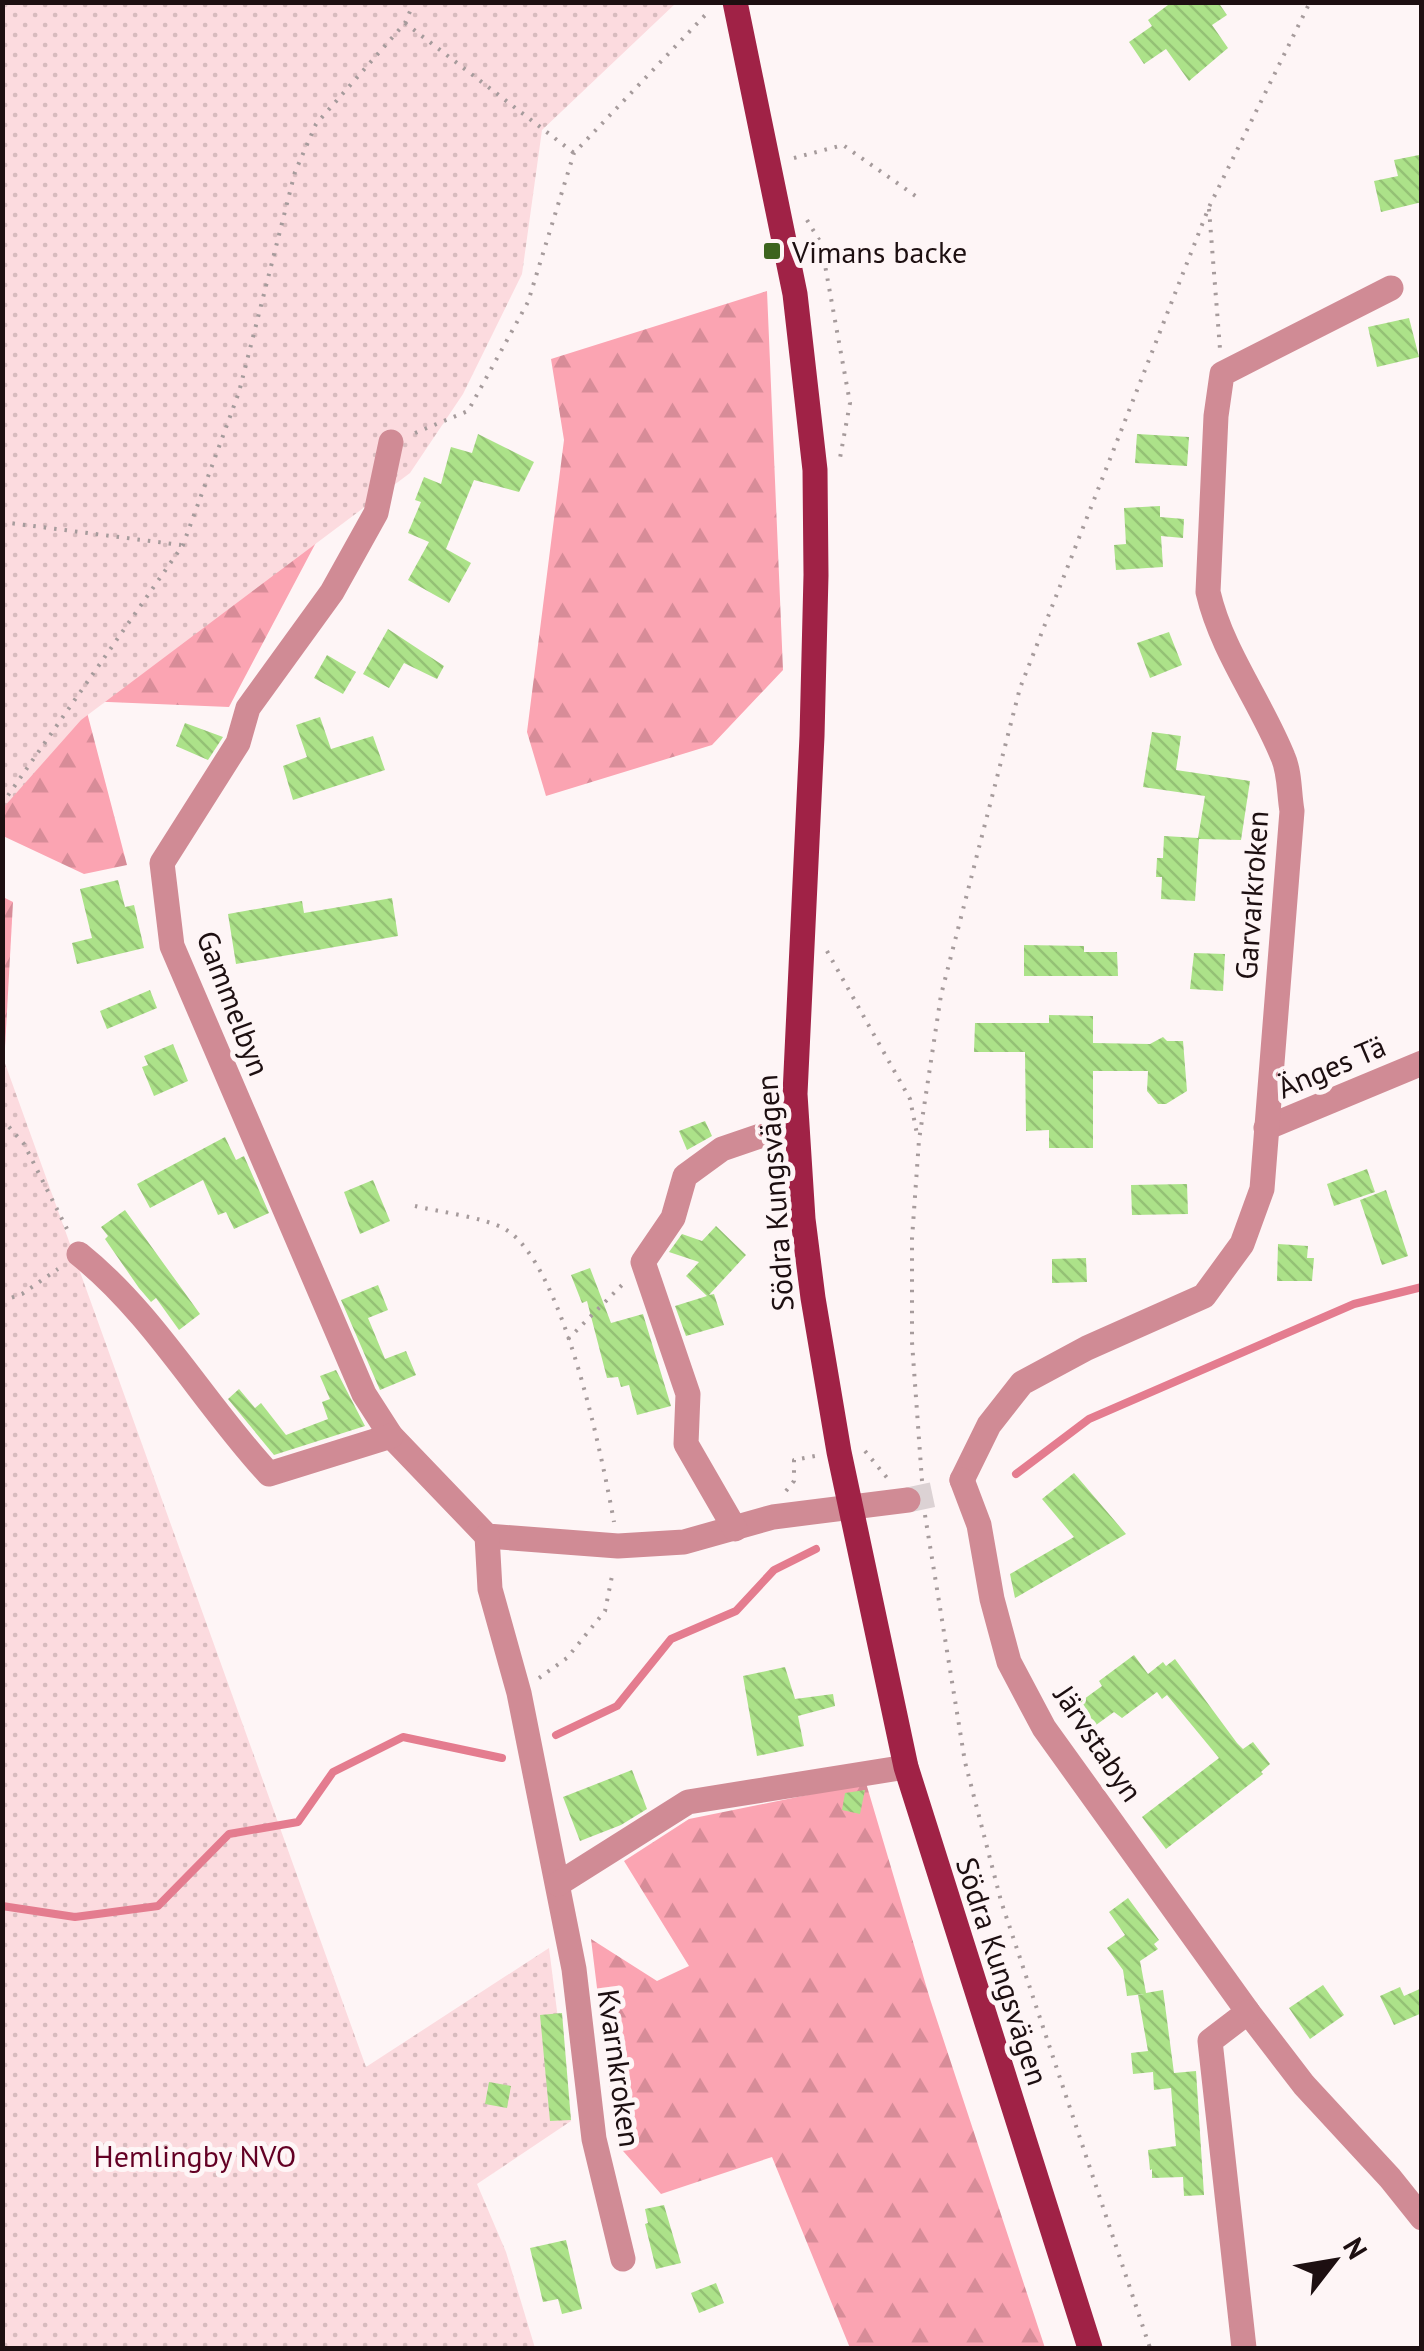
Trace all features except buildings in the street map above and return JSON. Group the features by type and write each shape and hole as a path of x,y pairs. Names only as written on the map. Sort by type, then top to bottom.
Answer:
{"main road":[{"name":"Södra Kungsvägen","path":"734,2 795,294 814,470 816,575 798,997 797,1133 813,1298 839,1452 906,1767 1090,2348"}],"street":[{"path":"1222,374 1391,288"},
{"name":"Garvarkroken","path":"932,1495 1022,1383 1087,1348 1204,1296 1242,1244 1262,1188 1292,812 1285,760 1214,619 1208,592 1216,416 1222,374"},
{"name":"Gammelbyn","path":"391,442 376,512 332,592 248,708 238,743 162,863 172,946 364,1394 391,1436 487,1536"},
{"name":"Änges Tä","path":"1266,1128 1422,1062"},
{"path":"735,1529 686,1444 688,1394 643,1262 674,1218 685,1176 722,1150 763,1135 797,1133"},
{"path":"79,1254 131,1306 269,1474 391,1436"},
{"path":"487,1536 618,1546 684,1542 762,1520 932,1495"},
{"name":"Järvstabyn","path":"932,1495 979,1525 1008,1662 1044,1728 1248,2012 1304,2084 1422,2218"},
{"name":"Kvarnkroken","path":"487,1536 490,1589 519,1692 574,1969 594,2139 624,2258"},
{"path":"558,1884 688,1802 906,1767"},
{"path":"1244,2348 1210,2041 1248,2012"}],"path":[{"path":"2,804 183,545 239,392 295,172 316,124 404,23 414,2"},
{"path":"391,442 468,412 528,302 574,153 717,2"},
{"path":"1150,2348 1001,1901 965,1762 912,1342 912,1240 918,1140 941,995 1020,688 1209,207 1310,2"},
{"path":"404,23 574,153"},
{"path":"789,160 843,145 916,197"},
{"path":"1209,207 1222,374"},
{"path":"2,522 183,545"},
{"path":"823,966 825,946"},
{"path":"2,1118 24,1144 79,1254 22,1294 2,1301"},
{"path":"414,1206 503,1228 527,1247 568,1339 604,1468 618,1546 605,1611 567,1658 519,1692"},
{"path":"568,1339 643,1262"},
{"path":"762,1520 794,1481 794,1460 864,1450 889,1480"}],"green space":[{"path":"3,3 676,3 542,130 522,274 463,394 410,473 81,720 3,808"},
{"path":"767,291 783,670 712,745 546,796 527,732 564,440 551,359"},
{"path":"330,516 229,707 84,701 127,865 84,874 3,836 2,526"},
{"path":"3,897 13,902 3,1084"},
{"name":"Hemlingby NVO","path":"2,1055 366,2067 549,1948 571,2121 477,2184 506,2252 535,2348 3,2348"},
{"path":"866,1783 930,1999 1045,2348 850,2348 772,2157 661,2194 616,2143 591,1939 657,1981 689,1966 624,1861 689,1819"}],"waterway":[{"path":"1016,1474 1089,1419 1354,1304 1422,1287"},
{"path":"556,1735 617,1706 671,1639 736,1611 774,1570 816,1549"},
{"path":"2,1906 75,1917 158,1906 229,1834 298,1822 333,1772 403,1737 502,1758"}],"tunnel":[{"path":"908,1500 941,1493"}],"place":[{"name":"Vimans backe","path":"772,251"}]}
